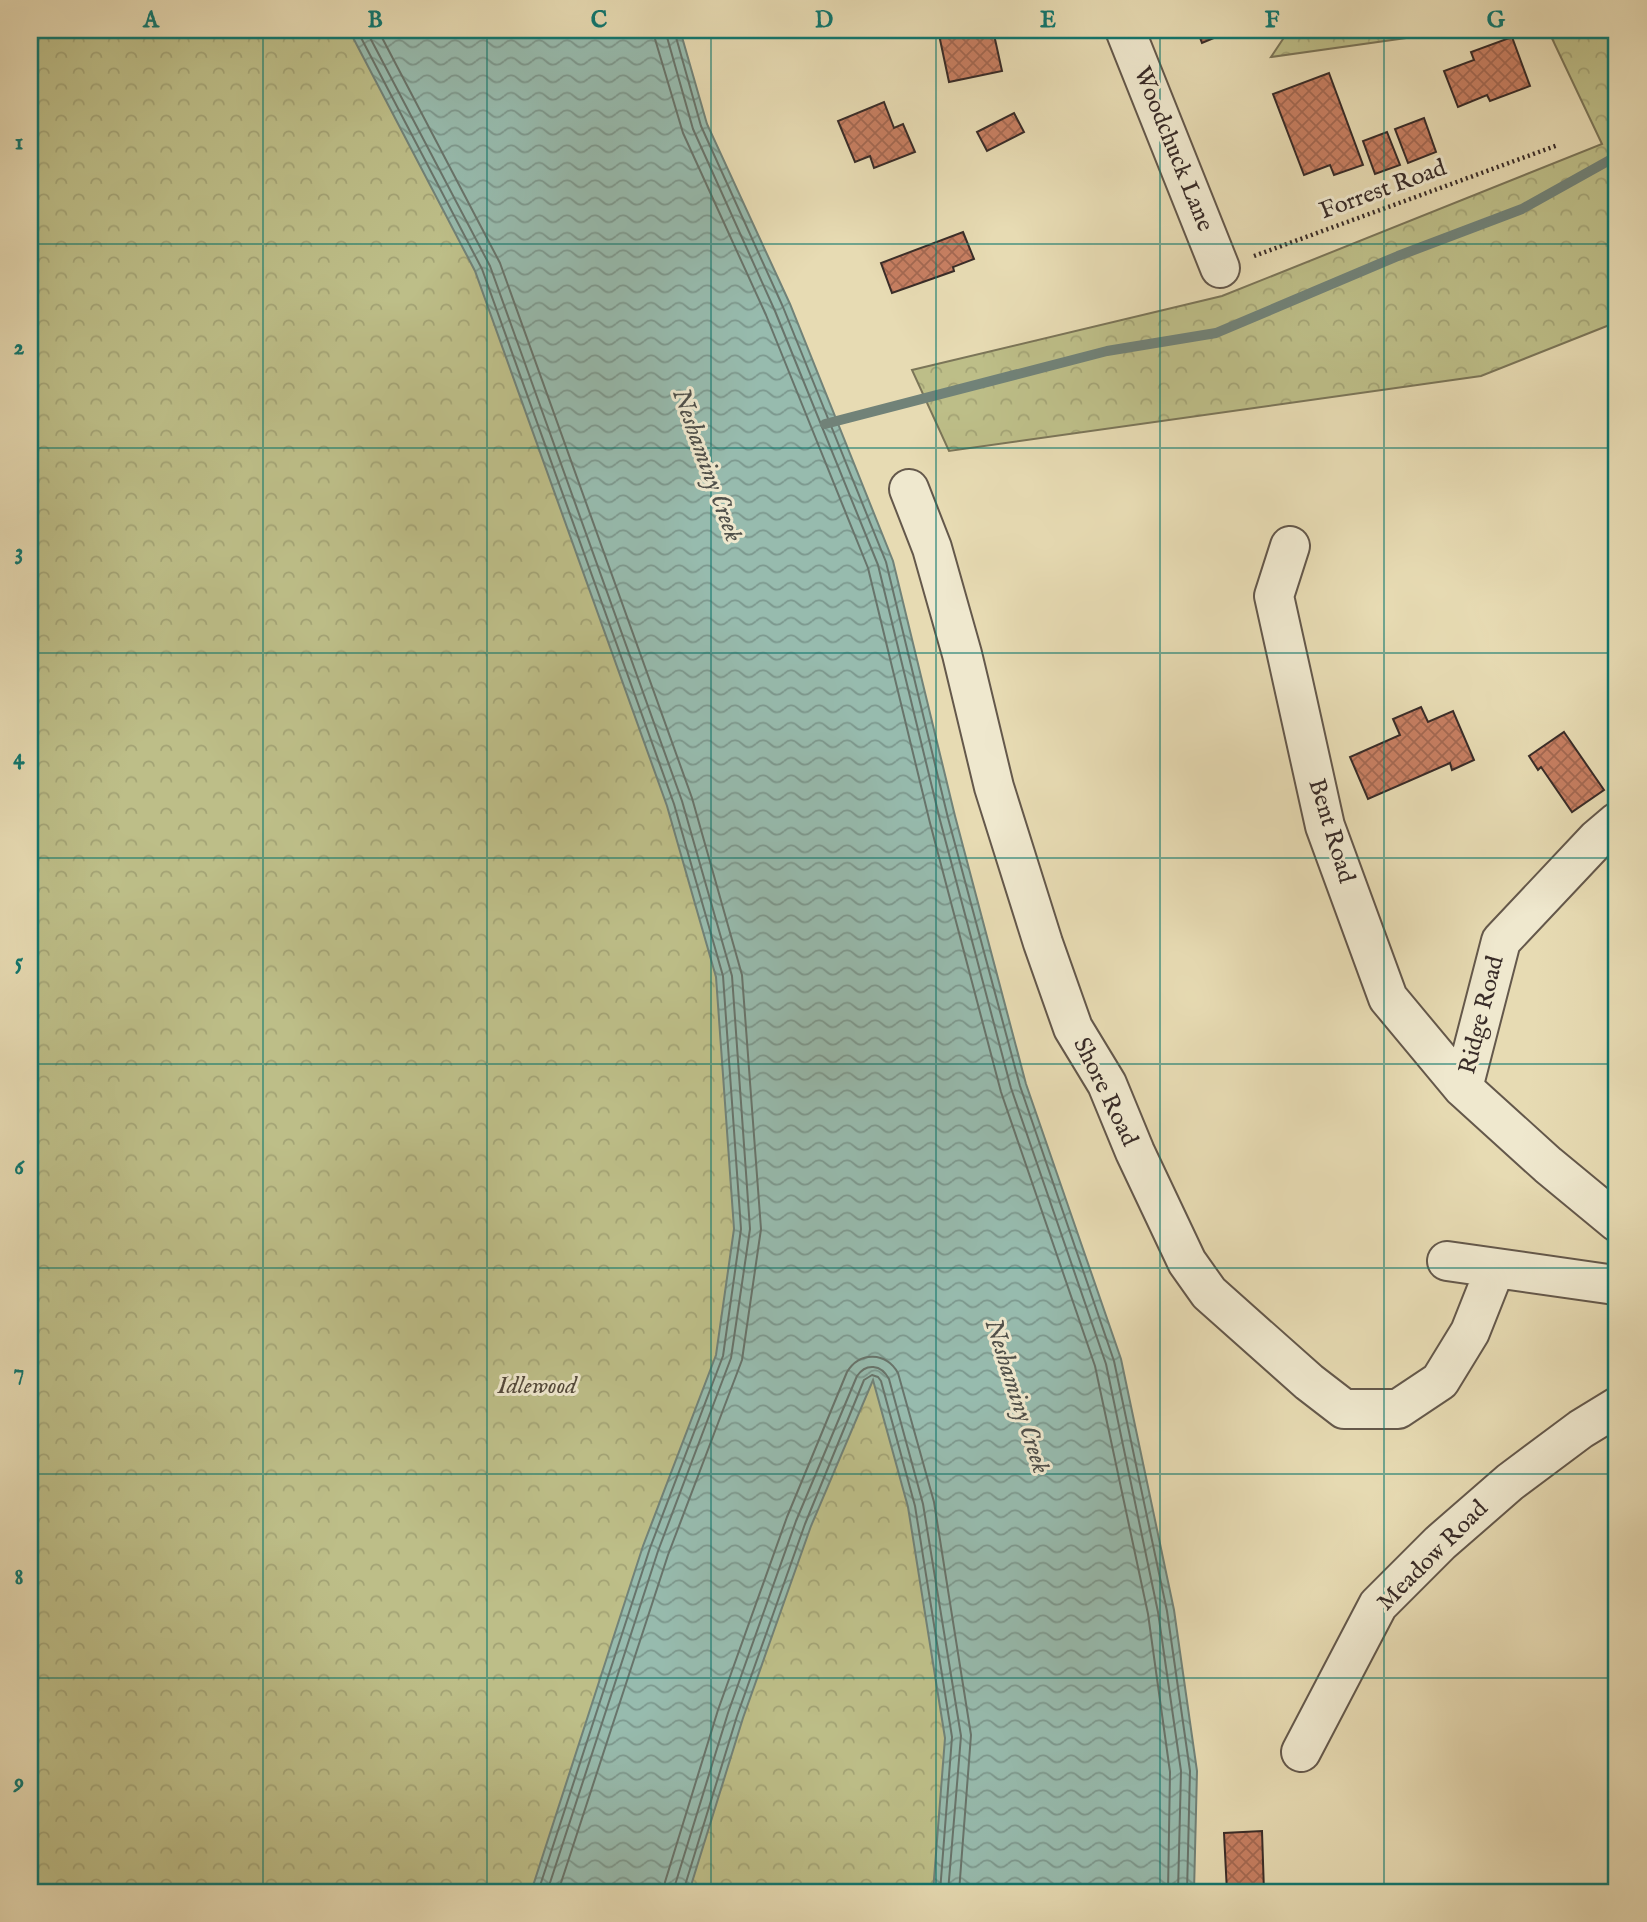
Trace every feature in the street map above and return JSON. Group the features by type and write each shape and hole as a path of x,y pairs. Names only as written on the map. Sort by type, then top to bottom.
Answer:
{"street":[{"name":"Woodchuck Lane","path":"1125,30 1220,268"},
{"name":"Shore Road","path":"909,489 932,548 962,654 994,787 1073,1028 1107,1084 1135,1152 1187,1262 1209,1293 1309,1382 1344,1409 1398,1409 1440,1381 1470,1332 1495,1269"},
{"name":"Bent Road","path":"1290,546 1274,596 1325,826 1388,998 1464,1088 1548,1165 1617,1222"},
{"name":"Ridge Road","path":"1464,1088 1501,941 1597,839 1617,822"},
{"path":"1447,1261 1617,1284"},
{"name":"Meadow Road","path":"1301,1752 1378,1605 1440,1544 1510,1482 1581,1429 1617,1407"}],"path":[{"name":"Forrest Road","path":"1220,268 1558,145"}],"green space":[{"name":"Idlewood","path":"30,30 584,30 1116,1892 30,1892"},
{"path":"1289,30 1463,30 1271,57"},
{"path":"1548,30 1617,30 1617,322 1481,376 949,451 912,370 1222,296 1602,144"}],"water":[{"name":"Neshaminy Creek","path":"349,30 680,30 707,124 790,304 893,561 955,816 1026,1084 1121,1359 1174,1610 1197,1771 1194,1892 933,1892 945,1738 908,1507 873,1380 811,1526 743,1718 689,1892 531,1892 643,1546 716,1355 734,1229 716,977 667,806 475,271"}],"building":[{"path":"938,30 993,30 1002,71 949,82"},
{"path":"1197,30 1233,30 1202,43"},
{"path":"1512,37 1530,86 1490,101 1487,95 1458,107 1444,71 1474,60 1471,52"},
{"path":"1329,73 1363,165 1334,175 1330,165 1304,175 1273,94"},
{"path":"884,102 894,128 903,124 915,152 874,168 870,156 855,162 838,121"},
{"path":"1014,113 1024,132 987,151 977,132"},
{"path":"1424,118 1436,152 1408,163 1395,129"},
{"path":"1387,132 1400,165 1375,174 1363,141"},
{"path":"963,232 974,259 953,267 954,271 892,293 881,263"},
{"path":"1421,707 1428,722 1453,711 1474,760 1452,770 1450,763 1368,799 1350,757 1400,735 1393,719"},
{"path":"1564,732 1604,790 1572,812 1541,767 1538,770 1529,756"},
{"path":"1262,1831 1264,1892 1227,1892 1224,1833"}],"waterway":[{"path":"825,424 1107,351 1216,333 1398,256 1522,209 1617,156"}]}
